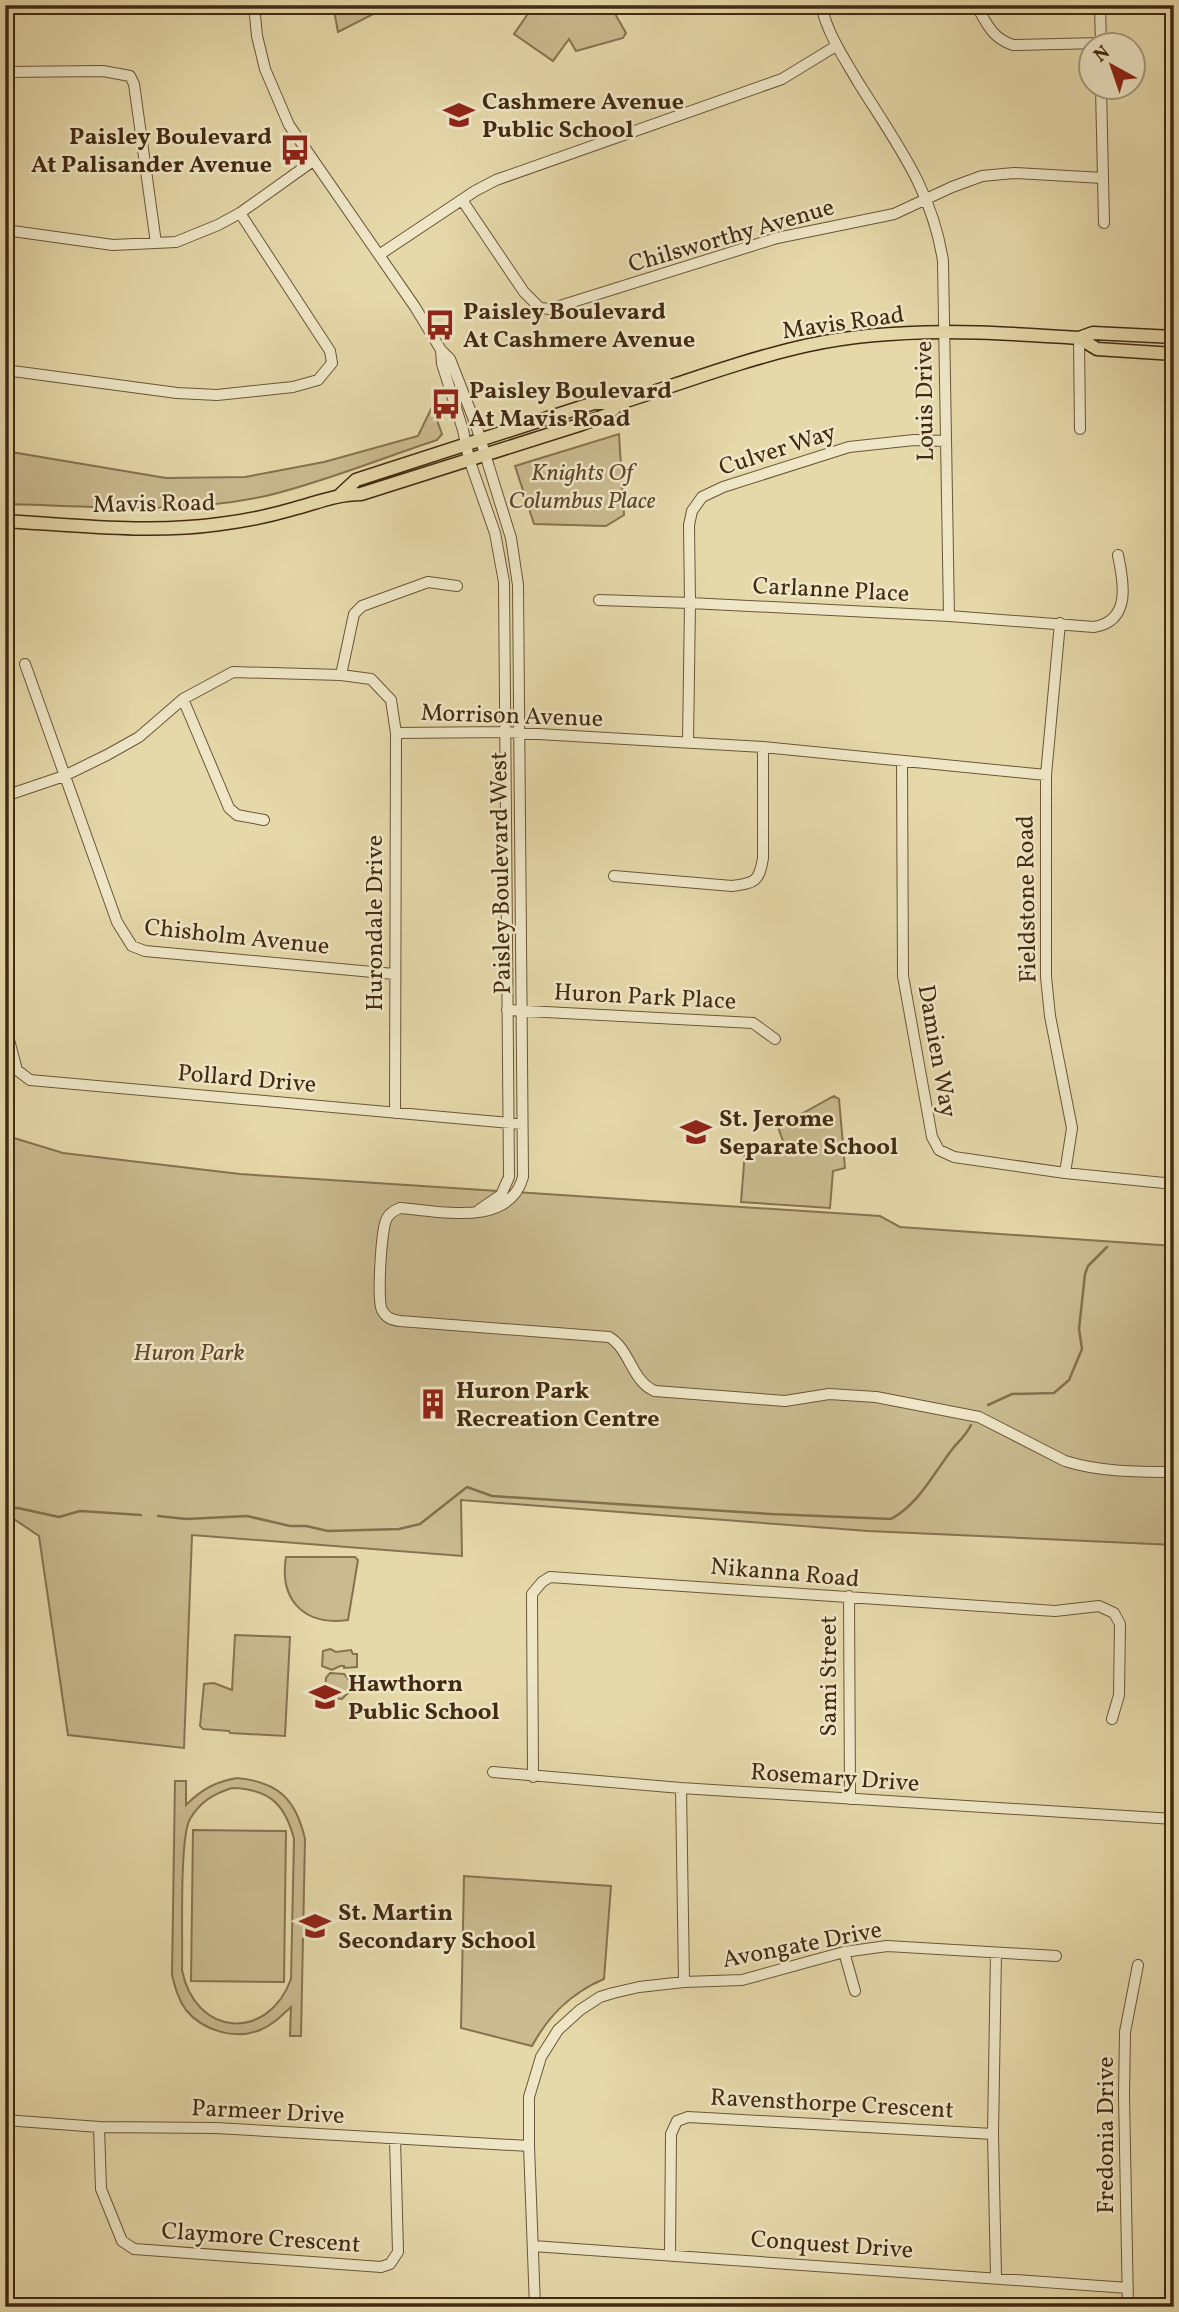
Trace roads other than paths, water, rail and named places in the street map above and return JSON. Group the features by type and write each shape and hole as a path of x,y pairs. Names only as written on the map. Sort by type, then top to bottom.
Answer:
{"main road":[{"name":"Mavis Road","path":"341,494 356,480 479,439 594,403 620,403 810,344 944,332 1080,338 1093,333 1174,334"},
{"name":"Mavis Road","path":"1080,338 1097,349 1174,354"},
{"name":"Mavis Road","path":"5,521 155,529 187,528 271,515 341,494 361,494 484,455 607,415 620,403"}],"street":[{"name":"Paisley Boulevard West","path":"254,5 257,36 265,69 289,125 441,350 450,359 461,384 511,538 519,596 523,1172 518,1190 509,1202 500,1208 475,1212 400,1208 387,1218 379,1298 381,1309 387,1317 400,1321 601,1335 614,1340 644,1384 655,1391 789,1401 829,1394 876,1397 979,1417 1079,1466 1174,1472"},
{"name":"Louis Drive","path":"821,5 836,46 920,183 935,220 943,261 949,616"},
{"path":"976,5 993,34 1001,41 1013,45 1078,44"},
{"path":"1100,5 1101,32"},
{"path":"379,255 496,180 782,79 836,46"},
{"path":"5,72 103,71 130,76 134,83 156,243"},
{"path":"1101,102 1104,223"},
{"path":"5,230 113,245 176,242 240,213 313,161"},
{"name":"Chilsworthy Avenue","path":"462,200 524,292 540,308 550,309 777,239 894,215 967,181 997,173 1102,178"},
{"path":"5,370 177,393 216,395 293,387 318,380 332,363 330,351 240,213"},
{"path":"1080,338 1080,429"},
{"name":"Paisley Boulevard West","path":"441,350 442,364 469,459 495,533 502,568 508,1184 501,1195 475,1212"},
{"name":"Culver Way","path":"688,742 689,525 692,511 702,497 723,487 849,447 914,440 946,441"},
{"name":"Carlanne Place","path":"599,600 949,616 1094,627 1114,620 1125,586 1118,555"},
{"path":"341,675 354,614 362,606 428,582 457,586"},
{"name":"Fieldstone Road","path":"1060,623 1045,775 1046,977 1050,1016 1072,1128 1065,1173"},
{"path":"25,664 65,776"},
{"name":"Morrison Avenue","path":"5,796 65,776 139,737 183,699 233,672 341,675 371,679 391,700 396,733 505,732 688,742 1045,775"},
{"path":"183,699 229,808 236,815 264,820"},
{"name":"Hurondale Drive","path":"395,1113 396,733"},
{"path":"614,876 732,886 751,884 761,874 763,858 763,747"},
{"name":"Damien Way","path":"902,761 903,976 932,1137 939,1150 954,1157 1065,1173 1174,1184"},
{"name":"Chisholm Avenue","path":"65,776 117,922 132,946 145,951 394,974"},
{"name":"Huron Park Place","path":"507,1010 752,1023 775,1039"},
{"name":"Pollard Drive","path":"5,1025 17,1070 30,1080 522,1125"},
{"name":"Nikanna Road","path":"533,1777 532,1594 550,1577 849,1596 874,1601 1055,1611 1099,1606 1114,1613 1119,1624 1119,1695 1112,1719"},
{"name":"Sami Street","path":"849,1596 850,1799"},
{"name":"Rosemary Drive","path":"494,1772 681,1788 1174,1819"},
{"path":"681,1788 684,1982"},
{"name":"Avongate Drive","path":"535,2307 528,2146 532,2084 541,2057 558,2030 580,2010 600,1997 639,1987 742,1980 844,1952 887,1946 1056,1956"},
{"path":"844,1952 855,1991"},
{"path":"996,1953 993,2134 996,2277"},
{"name":"Fredonia Drive","path":"1128,2307 1125,2032 1138,1965"},
{"name":"Ravensthorpe Crescent","path":"670,2254 671,2134 677,2121 688,2117 993,2134"},
{"name":"Parmeer Drive","path":"5,2120 99,2127 216,2128 528,2146"},
{"name":"Claymore Crescent","path":"99,2127 101,2189 122,2241 134,2249 381,2267 390,2264 398,2252 395,2139"},
{"name":"Conquest Drive","path":"533,2246 1128,2288"}],"waterway":[{"path":"988,1405 1012,1394 1054,1393 1069,1380 1082,1349 1079,1329 1085,1274 1088,1266 1107,1247"},
{"path":"158,1516 186,1519 247,1516 328,1531 399,1529 420,1524 467,1487 492,1496 891,1519 918,1496 971,1425"},
{"path":"5,1509 18,1508 59,1517 80,1511 141,1515"}],"place":[{"name":"Cashmere Avenue Public School","path":"459,115"},
{"name":"Paisley Boulevard At Palisander Avenue","path":"295,150"},
{"name":"Paisley Boulevard At Cashmere Avenue","path":"440,325"},
{"name":"Paisley Boulevard At Mavis Road","path":"446,404"},
{"name":"St. Jerome Separate School","path":"696,1132"},
{"name":"Huron Park Recreation Centre","path":"433,1404"},
{"name":"Hawthorn Public School","path":"325,1697"},
{"name":"St. Martin Secondary School","path":"315,1926"}],"park label":[{"name":"Knights Of Columbus Place","path":"582,486"},
{"name":"Huron Park","path":"189,1352"}]}
